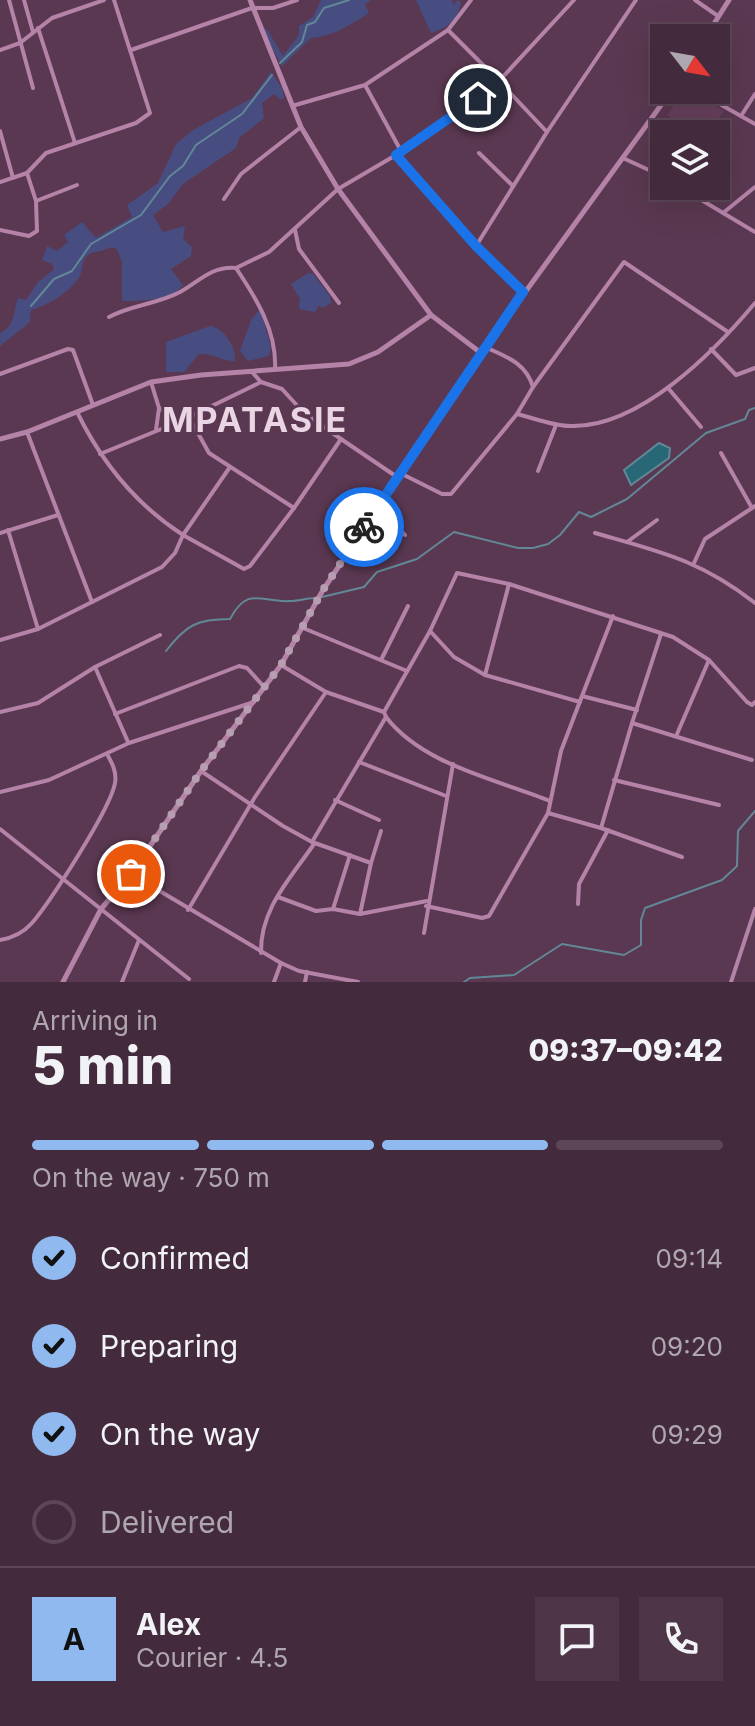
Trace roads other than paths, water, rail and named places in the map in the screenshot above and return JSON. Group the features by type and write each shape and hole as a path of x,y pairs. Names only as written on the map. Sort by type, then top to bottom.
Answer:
{"street":[{"path":"9,0 33,88"},
{"path":"24,0 33,32"},
{"path":"0,50 20,43 52,18 104,0"},
{"path":"0,182 27,173 46,153 136,123 150,113 114,0"},
{"path":"250,0 301,127 338,189 431,315 483,350 521,365 533,387"},
{"path":"131,50 252,8 273,8 297,0"},
{"path":"292,106 365,85 448,30 471,0"},
{"path":"109,317 129,306 179,293 214,270 236,268 269,252 338,189 396,155 499,81 574,0"},
{"path":"476,246 547,132 636,0"},
{"path":"695,0 718,16"},
{"path":"713,24 729,0"},
{"path":"38,28 75,143"},
{"path":"448,30 547,132"},
{"path":"365,85 401,151"},
{"path":"741,116 755,94"},
{"path":"63,982 101,909 131,874 201,771 256,701 281,665 323,590 483,350 662,104"},
{"path":"720,104 755,124"},
{"path":"224,199 241,174 301,127"},
{"path":"0,131 13,178"},
{"path":"479,153 513,186"},
{"path":"396,155 476,246 523,292"},
{"path":"625,159 650,171"},
{"path":"0,230 34,234 38,227 36,201 27,173"},
{"path":"36,201 77,185"},
{"path":"722,214 755,187"},
{"path":"700,200 755,232"},
{"path":"295,230 299,249 339,303"},
{"path":"252,372 261,382 282,389 304,413 341,439 399,475 442,494 451,494 517,414 533,387 624,262 728,332"},
{"path":"236,268 262,309 274,347 275,369"},
{"path":"517,414 556,425 600,422 668,388 755,303"},
{"path":"0,439 27,432 151,382 349,364 363,360 431,315"},
{"path":"0,374 68,349 73,350 93,405"},
{"path":"711,349 736,375 755,368"},
{"path":"151,382 159,408 156,430"},
{"path":"100,454 181,421 261,382"},
{"path":"668,388 701,427"},
{"path":"159,408 181,421"},
{"path":"77,412 100,454 138,501 183,535 244,569 250,566 294,508 341,439"},
{"path":"189,417 204,447 294,508"},
{"path":"538,471 556,425"},
{"path":"27,432 92,602"},
{"path":"694,563 705,539 753,507 721,453"},
{"path":"0,640 38,629 162,567 175,553 183,535 230,467"},
{"path":"378,506 405,535"},
{"path":"0,533 58,515"},
{"path":"627,542 657,520"},
{"path":"8,530 38,629"},
{"path":"595,533 694,563 722,577 755,603"},
{"path":"261,953 261,931 267,911 313,842 359,762 430,631 457,573 509,584 613,616 682,642 709,660 754,704"},
{"path":"485,675 509,584"},
{"path":"381,660 408,606"},
{"path":"278,897 316,911 333,909 360,914 427,904 482,918 489,916 548,813 561,751 613,616"},
{"path":"303,628 407,671"},
{"path":"430,631 454,657 485,675 637,710"},
{"path":"601,828 661,634"},
{"path":"0,712 38,703 95,667 160,635"},
{"path":"677,734 709,660"},
{"path":"281,665 326,692 385,714 413,743 453,764 551,801"},
{"path":"115,714 239,666 249,670 265,688"},
{"path":"95,667 129,743"},
{"path":"188,910 251,803 326,692"},
{"path":"0,792 49,780 129,743 256,701"},
{"path":"632,723 677,734 752,760"},
{"path":"0,940 15,935 32,923 65,877 114,787 114,768 107,754"},
{"path":"359,762 446,796"},
{"path":"424,933 453,764"},
{"path":"201,771 313,842 371,863"},
{"path":"614,780 719,805"},
{"path":"335,800 379,820"},
{"path":"548,813 608,830 682,857"},
{"path":"0,829 65,877 189,979"},
{"path":"578,904 579,884 608,830"},
{"path":"360,914 381,831"},
{"path":"333,909 350,855"},
{"path":"131,874 281,963 307,972 358,982"},
{"path":"731,982 755,909"},
{"path":"122,982 139,940"},
{"path":"274,982 281,963"},
{"path":"305,982 307,972"}],"waterway":[{"path":"280,63 302,42 307,25 315,22 324,8 349,0"},
{"path":"31,306 54,279 72,271 91,244 141,215 170,176 183,166 196,145 242,114 272,75"},
{"path":"322,597 364,587 377,572 417,559 454,532 518,548 548,544 579,512 591,517 627,499 706,433 745,419 749,410 755,408"},
{"path":"166,651 186,629 209,620 230,619 249,599 290,601 316,598"},
{"path":"464,982 470,978 514,975 562,944 624,955 641,945 641,920 645,908 722,880 737,866 738,831 755,811"}],"district":[{"name":"MPATASIE","path":"255,420"}]}
